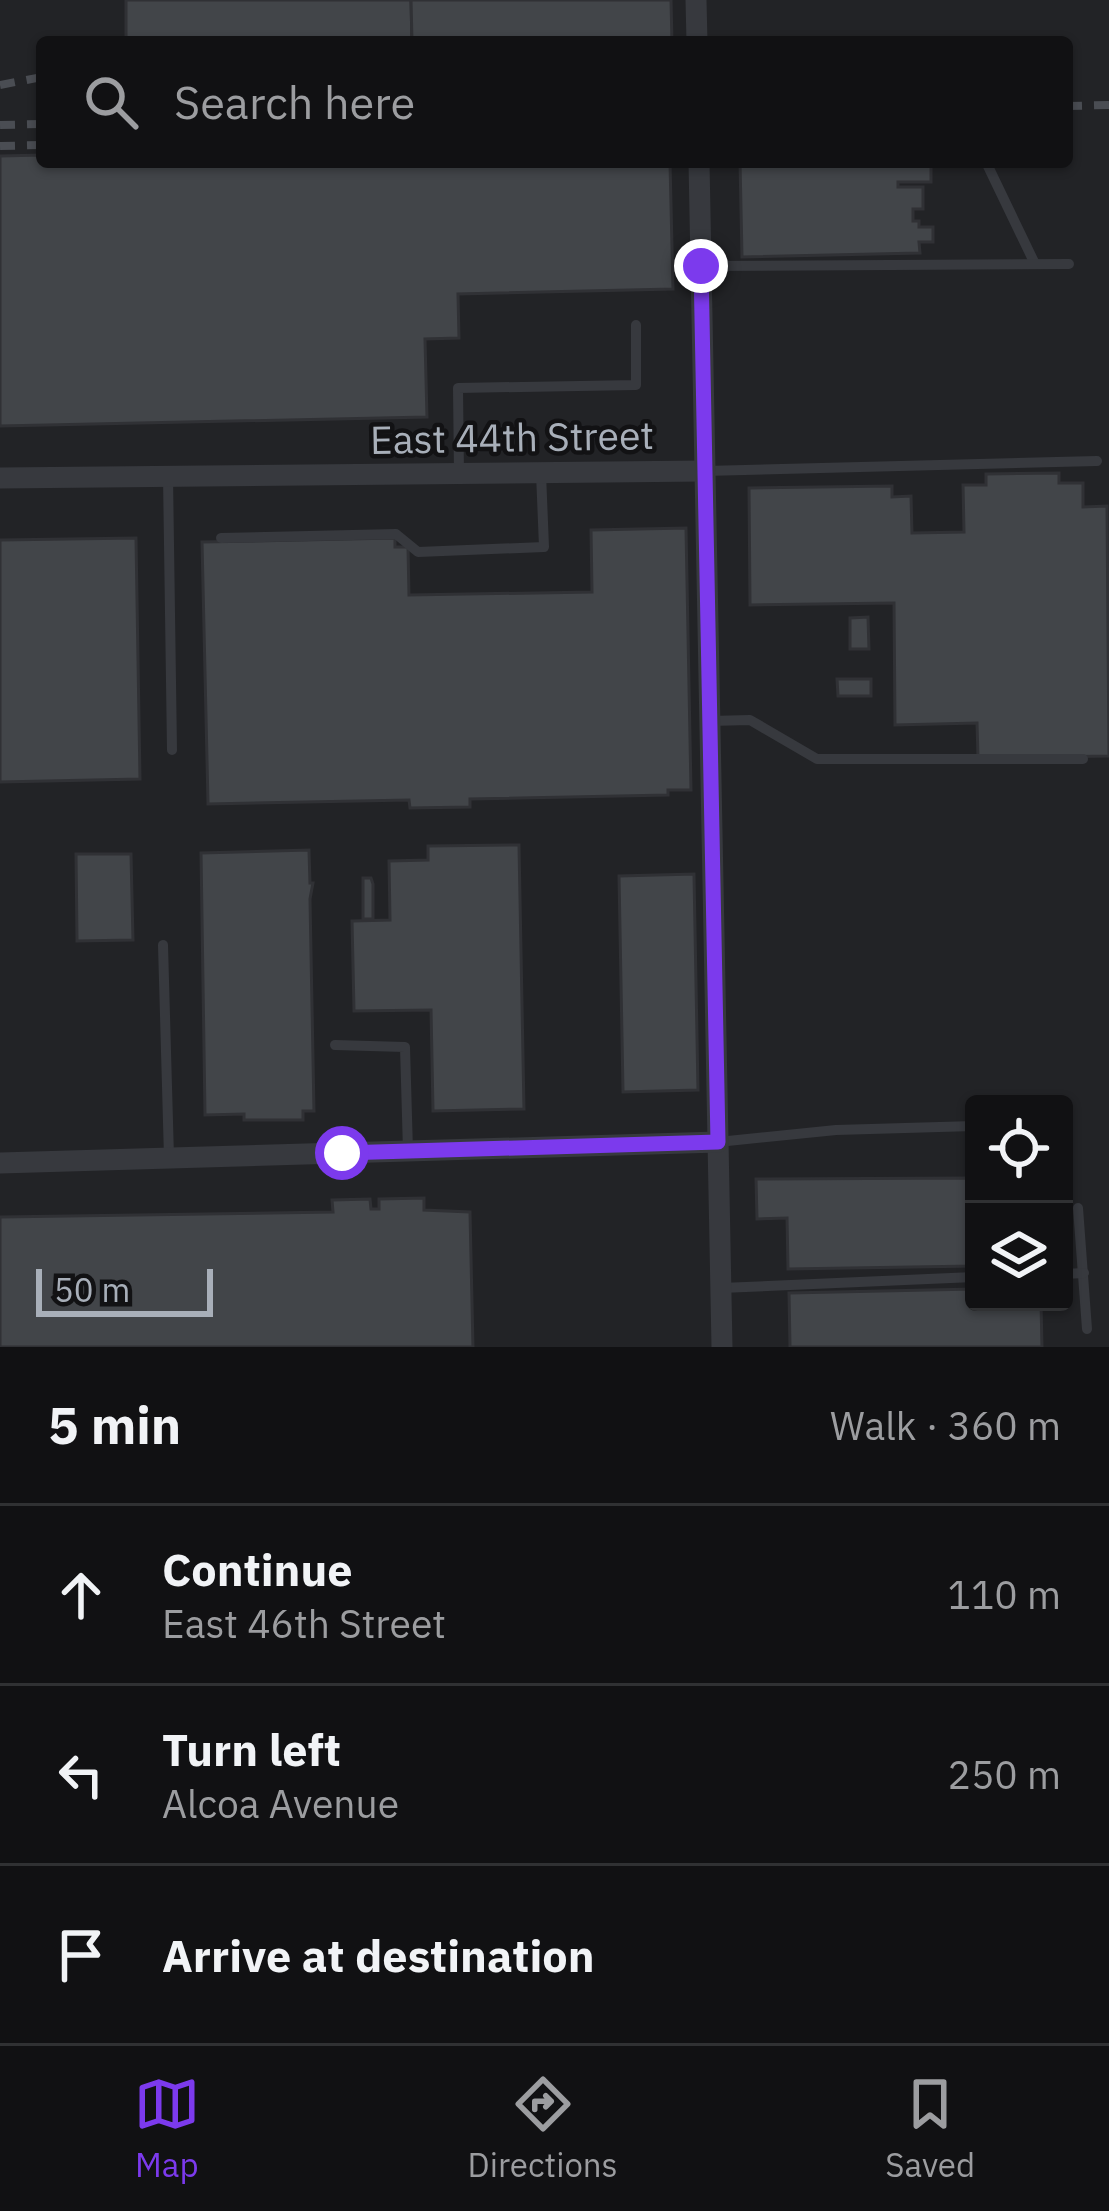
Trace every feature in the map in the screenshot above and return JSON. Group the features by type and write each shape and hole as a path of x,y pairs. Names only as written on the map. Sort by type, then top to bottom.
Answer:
{"street":[{"path":"696,0 697,36"},
{"path":"699,168 722,1347"},
{"name":"East 44th Street","path":"0,478 705,471"},
{"path":"0,1163 718,1142"}],"lane":[{"path":"989,168 1035,264"},
{"path":"701,266 1069,264"},
{"path":"459,473 458,388 636,385 636,326"},
{"name":"East 44th Street","path":"705,471 1097,461"},
{"path":"221,538 397,534 418,552 544,547 541,473"},
{"path":"167,476 172,750"},
{"path":"710,721 750,720 817,759 1083,759"},
{"path":"163,945 169,1158"},
{"path":"335,1046 405,1047 408,1151"},
{"path":"718,1142 836,1130 965,1126"},
{"path":"1078,1208 1087,1330"},
{"path":"1073,1274 1084,1274"},
{"path":"721,1288 965,1277"}],"shaded area":[{"path":"0,0 1109,0 1109,1347 0,1347"}],"building":[{"path":"126,0 411,0 412,36 126,36"},
{"path":"411,0 671,0 672,36 412,36"},
{"path":"36,155 36,168 670,168 673,289 458,294 459,338 425,339 427,417 0,426 0,156"},
{"path":"740,168 931,168 931,182 898,182 898,187 923,187 923,209 913,209 913,221 919,221 919,227 933,227 933,242 919,242 920,253 742,257"},
{"path":"1059,473 1059,483 1083,483 1083,507 1107,506 1109,756 978,758 977,723 895,725 894,603 750,605 749,488 892,486 892,497 911,496 912,533 964,532 963,485 986,485 986,474"},
{"path":"686,528 691,790 668,790 668,795 470,799 470,807 410,808 409,800 208,804 202,542 395,538 395,547 408,547 409,595 592,592 591,530"},
{"path":"136,538 140,779 0,782 0,540"},
{"path":"868,617 869,649 850,649 850,618"},
{"path":"837,679 871,679 871,696 838,696"},
{"path":"519,845 524,1109 433,1111 431,1010 354,1011 352,921 390,920 389,861 428,860 428,846"},
{"path":"309,850 314,1111 303,1111 303,1120 205,1115 201,853"},
{"path":"76,854 131,854 133,940 77,941"},
{"path":"694,874 698,1090 623,1092 619,876"},
{"path":"363,878 371,878 373,884 373,919 363,919"},
{"path":"965,1178 965,1266 788,1269 787,1218 757,1219 756,1179"},
{"path":"424,1198 424,1210 470,1212 473,1347 0,1347 0,1217 333,1212 332,1200 370,1199 371,1209 379,1209 379,1199"},
{"path":"965,1289 965,1311 1041,1311 1042,1347 790,1347 789,1293"}],"railway":[{"path":"0,85 36,78"},
{"path":"1073,106 1109,105"},
{"path":"0,125 36,124"},
{"path":"0,146 36,145"}],"route":[{"path":"342,1153 718,1142 701,266"}]}
